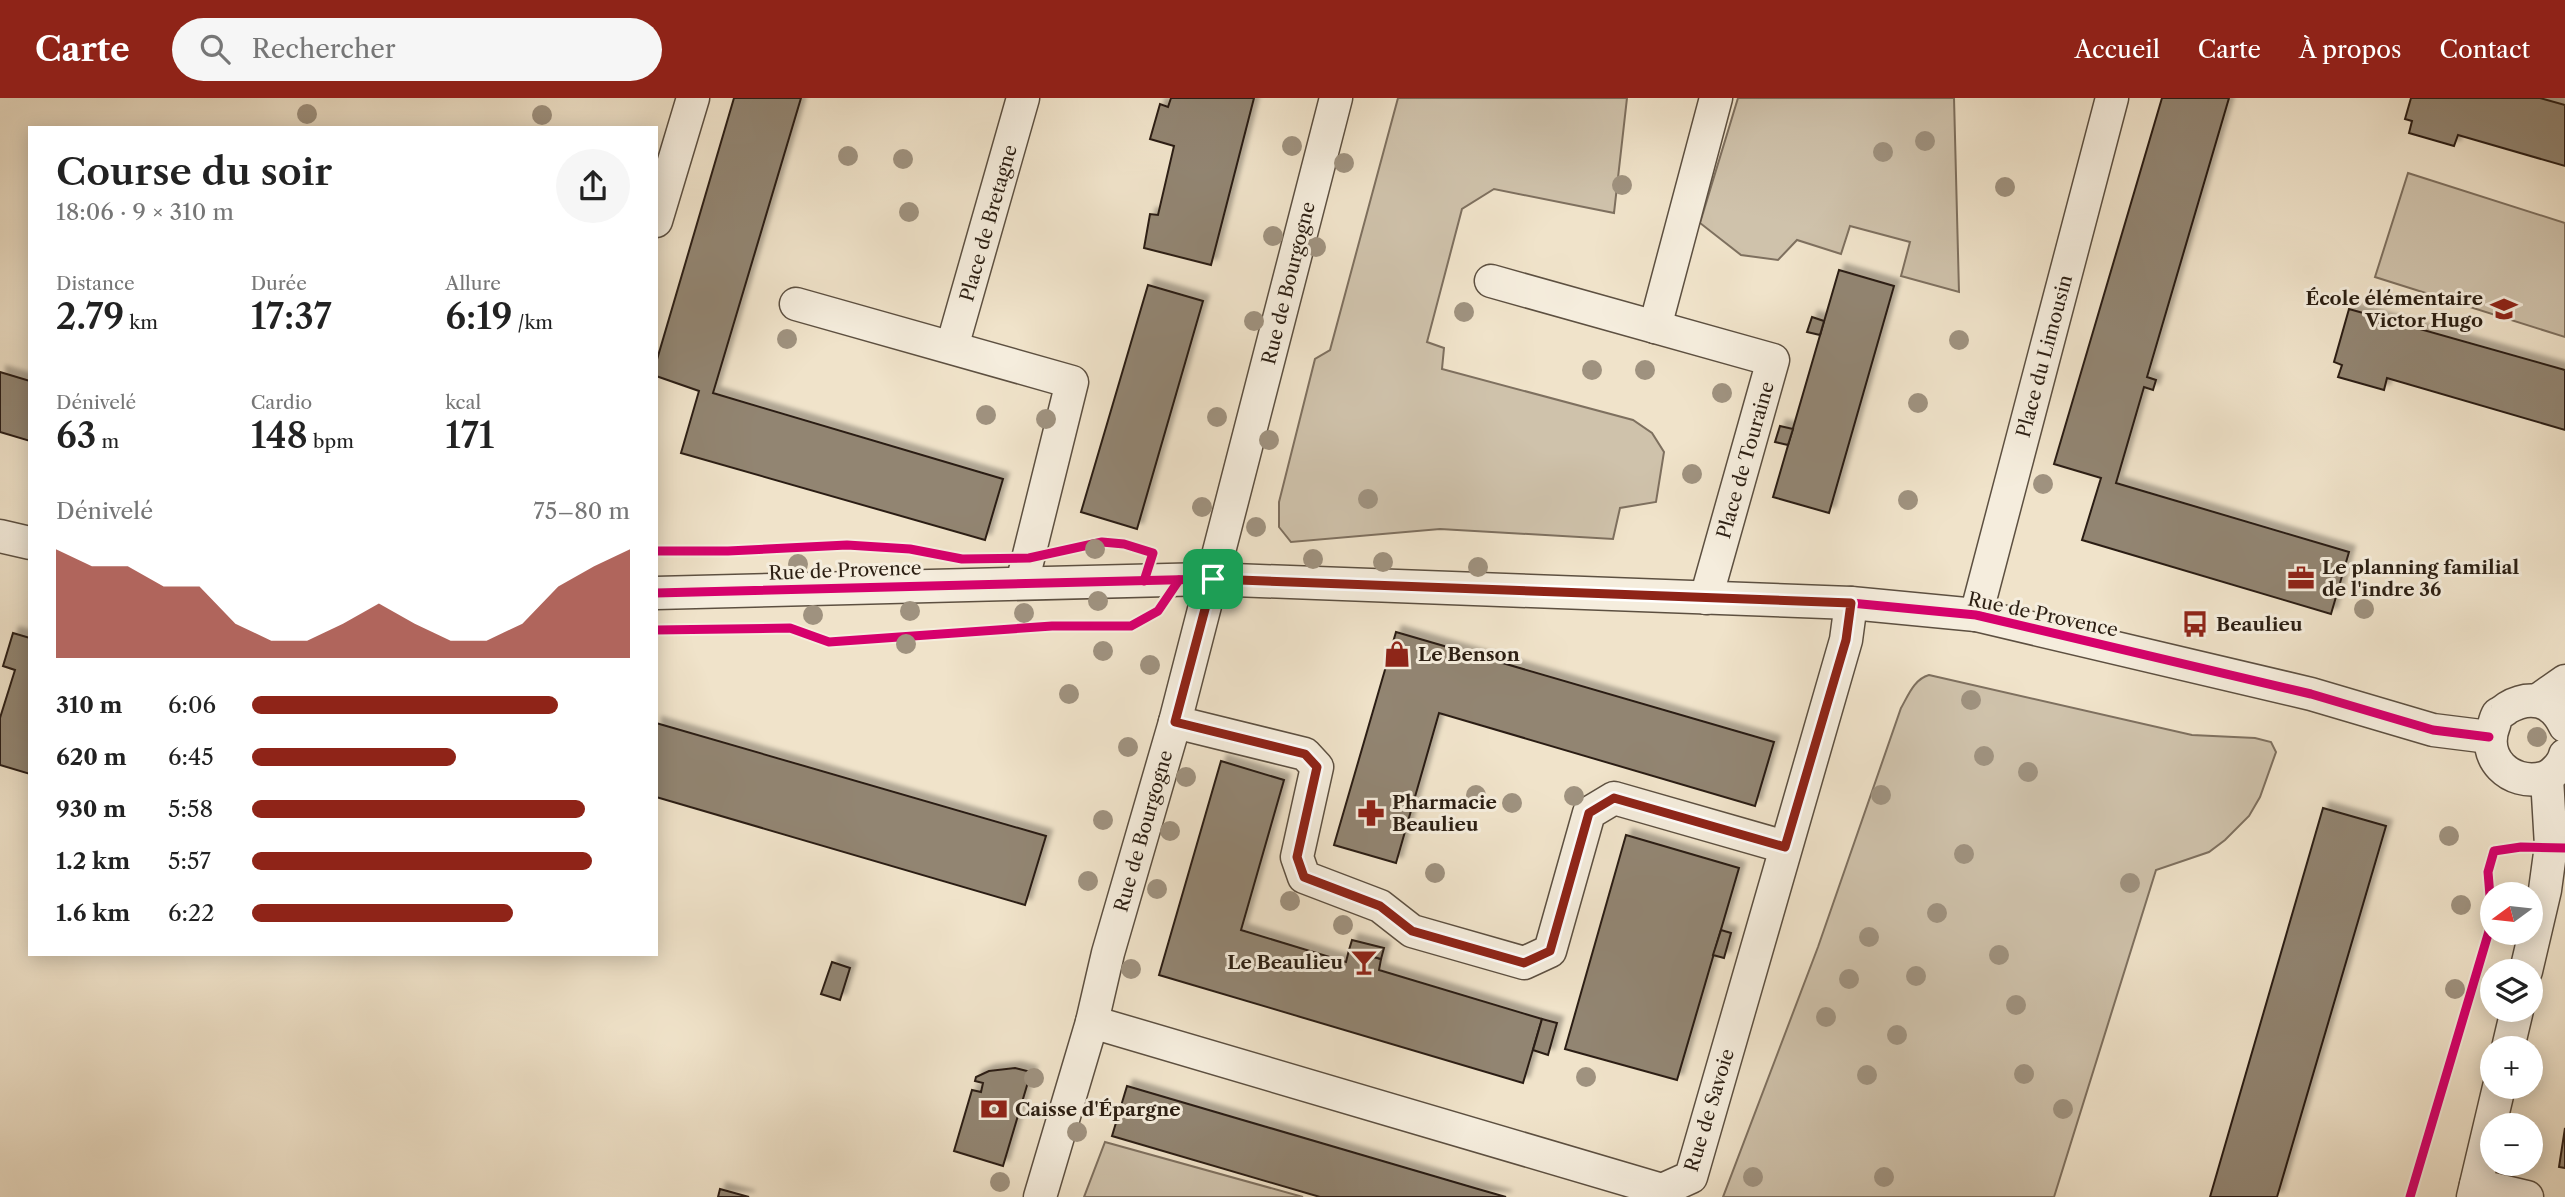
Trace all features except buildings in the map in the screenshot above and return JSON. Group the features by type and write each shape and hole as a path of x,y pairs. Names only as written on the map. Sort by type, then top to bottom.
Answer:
{"street":[{"path":"658,214 693,98"},
{"name":"Place de Bretagne","path":"952,347 1023,98"},
{"name":"Rue de Bourgogne","path":"1040,1197 1092,1022 1108,953 1175,722 1336,98"},
{"path":"1655,327 1716,98"},
{"name":"Place du Limousin","path":"1976,615 2112,98"},
{"name":"Place de Touraine","path":"1491,281 1773,360 1706,598"},
{"path":"796,304 1072,382 1022,583"},
{"path":"0,536 28,543"},
{"name":"Rue de Provence","path":"658,593 1213,579 1851,603 1976,615 2311,694 2433,730 2489,737"},
{"name":"Rue de Savoie","path":"1092,1022 1662,1190 1691,1177 1846,640 1851,603"},
{"path":"2538,701 2565,681"},
{"path":"2529,959 2545,890 2556,767 2526,781 2504,772 2494,760 2489,737 2498,714 2520,700 2538,701 2559,713 2565,726"},
{"path":"1175,722 1305,754 1317,767 1297,857 1304,877 1380,906 1412,931 1524,963 1550,951 1589,813 1614,798 1785,847"},
{"path":"2496,1099 2475,1191 2527,1197"}],"shaded area":[{"path":"1398,98 1627,98 1614,213 1494,189 1462,209 1427,342 1444,348 1442,369 1633,420 1652,433 1664,452 1656,502 1620,508 1613,539 1440,529 1291,542 1279,527 1279,502 1315,359 1330,350"},
{"path":"1738,98 1954,98 1959,292 1901,276 1910,242 1850,226 1841,254 1797,240 1778,260 1741,255 1700,223"},
{"path":"2408,173 2565,223 2565,337 2375,277"},
{"path":"1929,675 2192,735 2255,738 2271,742 2276,752 2260,797 2249,816 2225,840 2209,852 2156,870 2054,1197 1723,1197 1818,947 1901,708 1915,684"},
{"path":"1105,1142 1303,1197 1084,1197"}],"cycle path":[{"path":"658,551 728,551 847,545 910,549 962,559 1029,558 1102,542 1124,544 1153,553 1144,581"},
{"path":"658,593 1208,579 1851,603 1976,615 2311,694 2433,730 2489,737"},
{"path":"658,630 790,628 829,642 1052,626 1131,626 1158,611 1179,580"},
{"path":"2489,882 2488,872 2494,851 2521,847 2565,848"},
{"path":"2410,1197 2485,945"}],"place":[{"name":"École élémentaire Victor Hugo","path":"2504,309"},
{"name":"Le planning familial de l'indre 36","path":"2301,578"},
{"name":"Beaulieu","path":"2195,624"},
{"name":"Le Benson","path":"1397,654"},
{"name":"Pharmacie Beaulieu","path":"1371,813"},
{"name":"Le Beaulieu","path":"1364,962"},
{"name":"Caisse d'Épargne","path":"994,1109"}],"route":[{"path":"1213,579 1851,603 1846,640 1785,847 1614,798 1589,813 1550,951 1524,963 1412,931 1380,906 1304,877 1297,857 1317,767 1305,754 1175,722 1213,579"}]}
